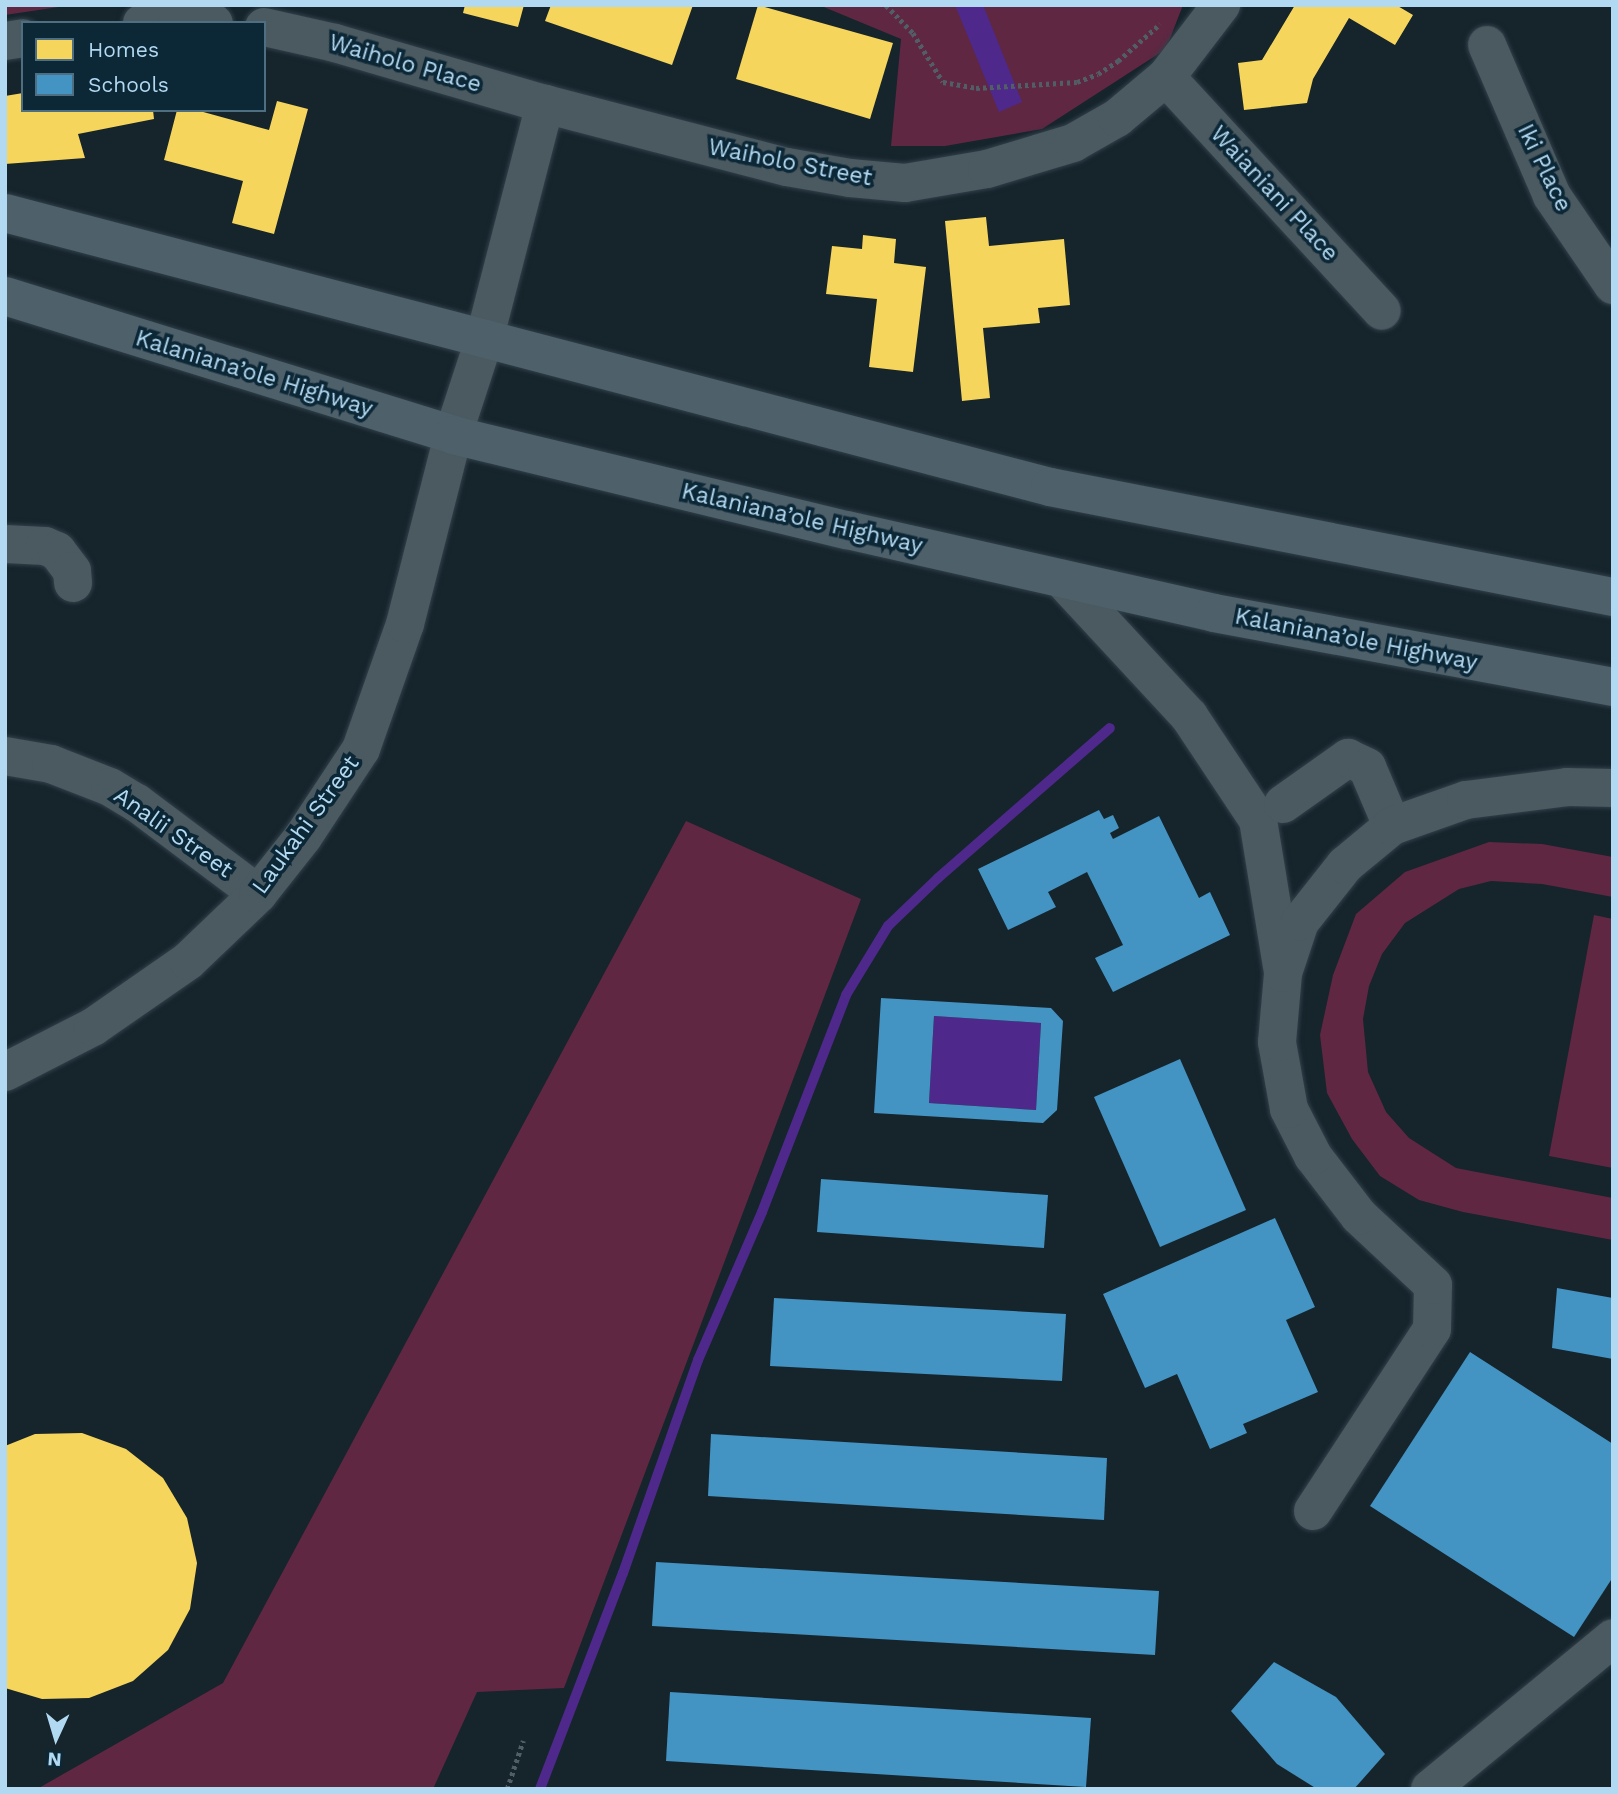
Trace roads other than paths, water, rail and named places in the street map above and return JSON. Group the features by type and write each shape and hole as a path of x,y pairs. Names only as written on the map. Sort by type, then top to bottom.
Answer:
{"highway":[{"path":"5,213 1049,487 1613,597"},
{"name":"Kalaniana’ole Highway","path":"5,296 453,435 1214,614 1613,687"}],"street":[{"name":"Waiholo Street","path":"545,104 787,167 850,178 905,183 987,169 1073,143 1117,118 1166,77 1221,5"},
{"path":"165,21 189,21"},
{"name":"Waiholo Place","path":"266,27 335,43 545,104"},
{"name":"Iki Place","path":"1488,44 1552,196 1613,285"},
{"name":"Waianiani Place","path":"1166,77 1382,311"},
{"path":"484,340 545,104"},
{"name":"Laukahi Street","path":"5,1072 93,1027 188,961 258,894 303,837 361,749 405,624 453,435 484,340"},
{"path":"5,544 45,546 57,551 72,571 74,583"},
{"path":"1062,579 1189,716 1258,820 1283,973"},
{"name":"Analii Street","path":"5,756 51,764 110,787 145,809 258,894"},
{"path":"1283,804 1348,758 1367,767 1392,826"},
{"path":"1312,1511 1432,1329 1433,1285 1359,1216 1313,1156 1289,1109 1277,1042 1283,973 1300,922 1345,865 1392,826 1466,800 1567,787 1613,788"},
{"path":"1430,1789 1613,1638"}],"waterway":[{"path":"540,1789 623,1573 698,1360 762,1212 846,995 888,926 938,878 1110,728"}]}
